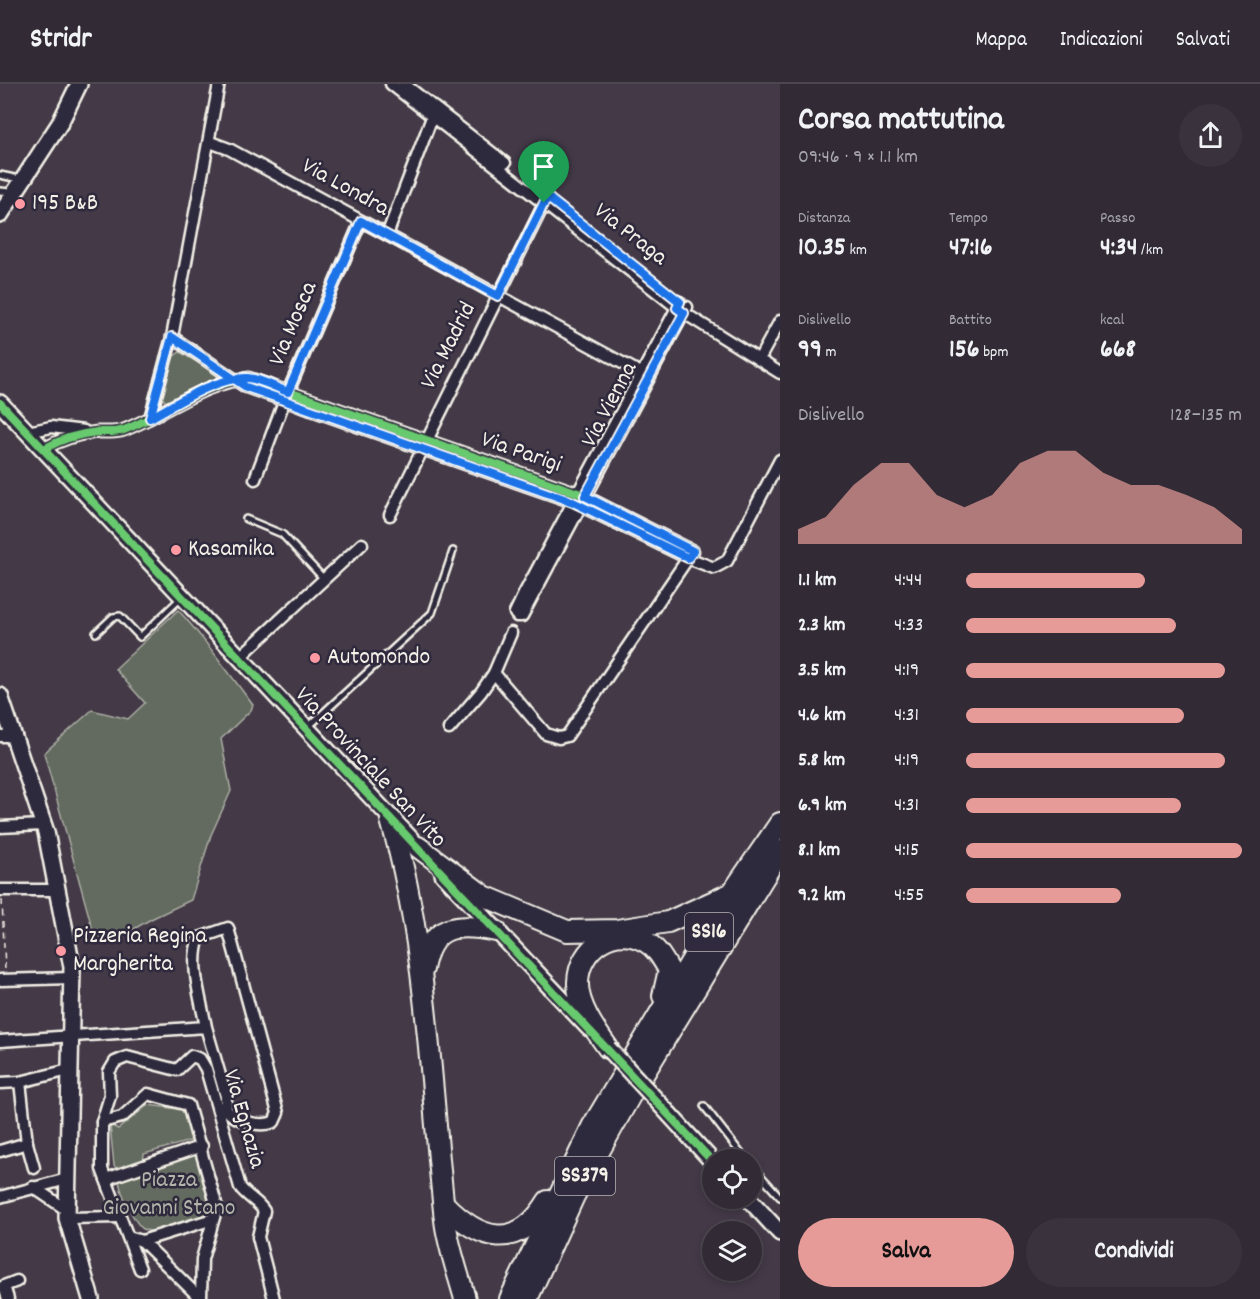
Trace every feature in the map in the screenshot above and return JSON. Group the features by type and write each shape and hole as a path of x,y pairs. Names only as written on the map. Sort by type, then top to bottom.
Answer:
{"highway":[{"path":"391,820 407,873 422,975 445,1222 465,1299"},
{"name":"SS16","path":"592,1126 732,893 780,823"},
{"path":"418,847 484,896 567,931 617,930 668,922 732,893"},
{"name":"SS379","path":"527,1299 574,1196 652,1058 780,851"},
{"path":"698,984 707,977 766,883 780,867"},
{"path":"422,975 427,948 446,930 471,926 496,931"},
{"path":"608,1048 592,1024 578,982 582,959 586,952 607,938 627,937 646,942 661,955 669,970 663,999 642,1043"},
{"path":"444,1204 463,1223 473,1229 484,1234 507,1237 528,1225 539,1215 592,1126"},
{"name":"SS379","path":"510,1299 592,1126"},
{"path":"536,1299 548,1269 547,1255"}],"main road":[{"path":"0,215 13,188 60,123 79,84"},
{"name":"Via Provinciale San Vito","path":"0,403 702,1150"},
{"path":"0,696 7,736 43,825 59,890 72,978 67,1214 91,1299"},
{"path":"758,1209 780,1233"}],"street":[{"path":"150,418 172,337 219,84"},
{"name":"Via Praga","path":"391,84 434,112"},
{"name":"Via Praga","path":"404,84 434,112 682,308 780,373"},
{"path":"387,235 434,112"},
{"name":"Via Londra","path":"210,142 229,149 646,376"},
{"name":"Via Madrid","path":"390,515 546,200"},
{"name":"Via Mosca","path":"255,479 286,396 361,221"},
{"name":"Via Praga","path":"682,308 780,365"},
{"name":"Via Vienna","path":"579,499 522,616 517,616 515,614 525,592 579,499 682,308"},
{"path":"762,354 780,321"},
{"name":"Via Parigi","path":"172,337 246,387 286,396 579,499 688,558 714,568 727,561 780,460"},
{"path":"28,432 51,427 94,432 121,431 201,390 234,380"},
{"path":"44,449 56,442 94,432"},
{"path":"239,658 362,544"},
{"path":"494,673 546,734 559,738 567,736 688,558"},
{"path":"449,729 494,673 511,633"},
{"path":"0,827 43,825"},
{"path":"1,890 59,890"},
{"path":"228,928 278,1113 274,1122 267,1125 238,1120 226,1110 226,1096 206,1027 195,948 199,938 228,928"},
{"path":"3,980 72,978"},
{"path":"0,1041 206,1027"},
{"name":"Via Egnazia","path":"102,1122 110,1096 109,1072 116,1062 133,1057 140,1062 177,1070 192,1056 200,1059 206,1069 240,1187 248,1198 260,1203 264,1211 258,1237 274,1299"},
{"path":"0,1083 20,1082 69,1070"},
{"path":"20,1082 27,1143 34,1168"},
{"path":"140,1269 102,1169 102,1122 122,1117 148,1094 188,1105 202,1146 217,1207 205,1243 201,1299"},
{"path":"0,1151 27,1143"},
{"path":"106,1179 202,1146"},
{"path":"0,1197 67,1179"},
{"path":"33,1187 67,1214 120,1217"},
{"path":"142,1241 213,1219"},
{"path":"128,1237 142,1241 201,1299"},
{"path":"8,1299 4,1286 17,1281"}],"lane":[{"path":"0,175 13,188"},
{"path":"246,519 282,534 324,579"},
{"path":"306,729 432,613 453,551"},
{"path":"96,633 113,617 120,616 140,637 182,597"},
{"path":"704,1106 737,1149"},
{"path":"762,1177 780,1197"}],"path":[{"path":"1,890 3,980"}],"green space":[{"path":"180,352 218,374 217,379 167,403 160,396 171,358"},
{"path":"178,610 253,705 251,710 221,739 231,791 211,835 191,900 151,919 115,940 96,942 44,753 92,710 128,719 145,703 115,669"},
{"name":"Piazza Giovanni Stano","path":"148,1105 186,1110 193,1140 144,1154 143,1162 117,1169 114,1166 110,1125 118,1129"},
{"name":"Piazza Giovanni Stano","path":"197,1155 209,1191 210,1209 200,1217 180,1225 159,1230 145,1230 137,1222 128,1206 119,1177"}],"cycle path":[{"path":"44,449 76,436 124,430 200,392 232,381 249,378 578,493 693,551 688,558 573,502 246,387 172,337"},
{"path":"0,403 702,1150"}],"place":[{"name":"195 B&B","path":"20,204"},
{"name":"Kasamika","path":"176,550"},
{"name":"Automondo","path":"315,658"},
{"name":"Pizzeria Regina Margherita","path":"61,951"}],"route":[{"path":"544,203 498,296 361,221 288,392 249,378 234,380 201,390 150,418 172,337 234,380 246,387 573,502 688,558 693,551 585,496 684,313 677,308 680,302 547,197 544,203"}]}
